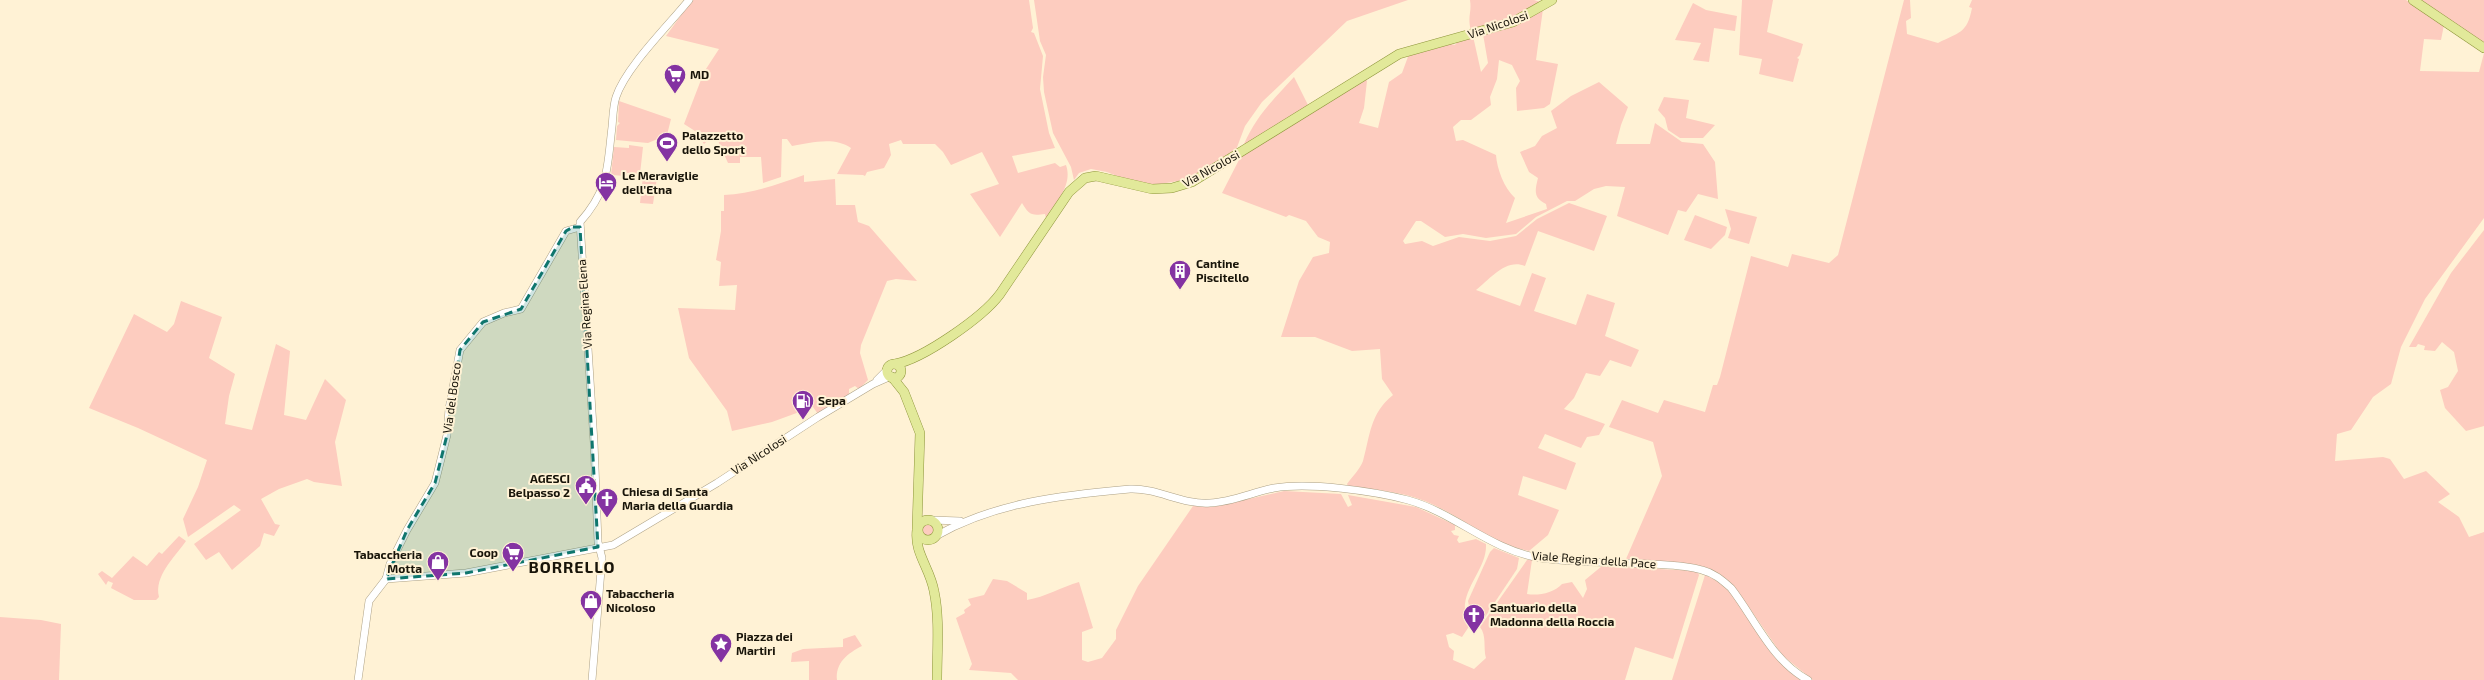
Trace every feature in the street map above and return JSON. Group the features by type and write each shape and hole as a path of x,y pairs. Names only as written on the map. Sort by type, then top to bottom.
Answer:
{"main road":[{"name":"Via Nicolosi","path":"895,372 915,357 987,310 1000,294 1069,192 1085,178 1103,176 1144,189 1181,186 1232,158 1399,54 1513,22 1552,0"},
{"path":"2413,0 2484,48"},
{"path":"895,372 920,433 919,503 916,544 927,568 936,597 937,680"},
{"path":"919,503 923,515 937,525 934,538 925,547 927,568"},
{"path":"917,529 921,522 930,520"},
{"path":"917,529 920,537 934,538"}],"street":[{"path":"580,227 580,222 590,211 603,190 616,98 624,82 689,0"},
{"name":"Via Regina Elena","path":"580,227 594,436 598,537 596,547 602,558"},
{"name":"Via del Bosco","path":"358,680 366,610 372,595 386,579 390,564 435,483 447,435 449,409 460,350 483,322 504,313 521,310 566,230 580,227"},
{"name":"Via Nicolosi","path":"613,545 625,539 872,384 895,372"},
{"name":"Viale Regina della Pace","path":"966,520 1019,503 1130,489 1147,489 1187,501 1202,503 1228,500 1274,488 1297,486 1342,490 1396,498 1429,508 1492,543 1528,555 1555,559 1676,565 1703,570 1721,580 1731,588 1779,656 1792,670 1808,680"},
{"path":"930,520 966,520"},
{"path":"934,538 966,520"},
{"path":"386,579 466,573 596,547 613,545"},
{"path":"592,680 602,558 613,545"}],"highlighted area":[{"path":"573,227 580,227 598,547 466,573 386,579 407,530 435,483 447,435 460,350 483,322 521,309 566,231"}],"shaded area":[{"path":"692,0 1029,0 1033,28 1031,32 1034,33 1043,56 1040,89 1049,133 1055,148 1012,156 1018,173 1055,163 1060,167 1066,165 1068,172 1067,179 1059,199 1046,218 1045,214 1036,215 1030,213 1026,210 1022,203 1000,237 970,194 999,184 982,152 951,165 943,152 935,144 903,144 901,140 889,144 891,155 884,168 867,172 865,176 837,174 851,148 844,144 822,141 792,146 787,139 782,139 781,177 763,183 761,157 740,157 740,163 728,163 715,134 704,144 695,131 684,124 704,72 719,49 666,36"},
{"path":"1034,0 1408,0 1347,21 1262,102 1245,126 1236,150 1203,171 1184,180 1154,185 1129,181 1107,172 1091,169 1079,173 1074,180 1071,167 1053,133 1044,92 1043,77 1046,55 1040,41"},
{"path":"1470,0 1534,0 1544,3 1522,16 1471,31 1469,22"},
{"path":"1742,0 1773,0 1767,32 1803,44 1800,55 1797,58 1799,59 1793,82 1759,74 1762,59 1739,55"},
{"path":"1904,0 1910,0 1911,18 1906,21 1907,34 1938,43 1957,34 1965,28 1970,17 1972,8 1969,7 1972,0 2406,0 2444,25 2441,40 2424,39 2420,71 2479,72 2484,53 2484,218 2425,299 2401,347 2391,384 2373,397 2351,430 2337,434 2335,461 2383,457 2390,459 2404,479 2426,471 2450,494 2438,502 2459,517 2469,537 2484,532 2484,680 1813,680 1782,655 1739,593 1720,574 1697,565 1626,559 1662,476 1653,442 1609,427 1622,400 1658,413 1664,400 1705,412 1713,385 1717,385 1720,377 1751,256 1788,267 1792,254 1829,263 1838,255"},
{"path":"2421,0 2484,0 2484,43"},
{"path":"1693,3 1706,10 1737,16 1735,31 1714,28 1709,62 1693,60 1701,43 1675,40"},
{"path":"1543,9 1536,60 1558,64 1550,104 1544,108 1517,111 1516,88 1520,81 1512,65 1499,60 1497,79 1490,97 1491,105 1471,120 1461,120 1453,127 1456,141 1463,140 1496,155 1502,178 1515,198 1506,223 1547,209 1546,204 1539,199 1536,193 1538,178 1529,172 1520,152 1535,146 1542,136 1557,128 1551,111 1571,96 1599,82 1628,107 1616,144 1650,144 1655,123 1682,142 1703,144 1715,162 1718,199 1698,194 1686,212 1678,210 1668,235 1617,216 1625,187 1606,186 1594,189 1575,201 1567,201 1536,217 1516,234 1486,238 1463,234 1445,237 1421,221 1416,221 1403,241 1405,244 1422,241 1433,246 1459,237 1490,241 1516,236 1537,219 1569,203 1607,216 1594,251 1538,231 1525,266 1518,264 1505,267 1476,290 1520,306 1532,273 1546,278 1534,311 1576,325 1587,294 1615,303 1605,336 1639,350 1631,367 1610,360 1600,376 1586,373 1574,398 1564,409 1605,424 1599,435 1587,437 1581,448 1545,434 1538,448 1576,463 1566,490 1523,476 1518,495 1559,510 1548,535 1529,551 1489,536 1425,501 1397,493 1348,486 1347,484 1362,464 1375,417 1385,402 1393,395 1382,379 1380,349 1352,351 1315,337 1281,337 1299,281 1313,257 1329,253 1330,242 1318,237 1306,221 1289,215 1286,217 1222,193 1241,156 1365,78 1367,81 1364,108 1359,123 1378,128 1389,82 1402,73 1409,54 1447,43 1455,45 1458,40 1473,36 1481,72 1488,63 1483,34 1523,22"},
{"path":"1294,77 1309,107 1246,146 1244,144 1260,116"},
{"path":"1664,97 1689,100 1686,118 1715,125 1703,138 1680,138 1668,130 1665,118 1658,110"},
{"path":"619,101 671,119 667,135 648,143 616,140 617,126 620,123 618,122"},
{"path":"629,145 643,147 640,174 627,173 626,176 611,175 614,147 629,148"},
{"path":"804,175 804,182 835,179 836,205 855,205 858,222 869,226 917,281 896,279 887,281 861,345 860,353 868,380 859,389 855,386 849,389 849,395 818,414 813,407 772,422 732,431 727,411 689,358 678,308 735,310 737,285 719,286 721,262 716,260 721,231 721,211 724,211 724,195 755,191"},
{"path":"643,176 657,178 653,204 640,203"},
{"path":"1725,209 1757,217 1749,244 1728,238 1731,229"},
{"path":"1695,215 1727,227 1725,235 1711,249 1684,240"},
{"path":"2484,230 2484,426 2466,431 2445,408 2440,390 2448,387 2458,371 2454,352 2442,342 2435,351 2424,350 2425,346 2418,344 2416,347 2409,347 2451,273"},
{"path":"181,301 222,317 209,358 235,374 229,396 225,424 252,430 276,344 290,351 284,415 306,420 325,379 346,400 335,442 342,486 314,482 307,479 279,489 261,499 275,524 280,525 274,536 264,533 260,546 232,570 219,552 206,560 194,544 241,510 234,505 188,537 183,519 198,487 207,460 138,428 89,408 134,314 167,332 174,324"},
{"path":"1284,491 1341,494 1348,507 1352,505 1348,495 1416,507 1455,525 1455,530 1451,531 1454,535 1459,536 1457,540 1459,543 1476,539 1486,544 1484,560 1470,588 1465,604 1470,625 1462,637 1453,633 1446,635 1449,647 1454,651 1453,660 1474,669 1486,658 1484,638 1480,627 1527,560 1532,560 1527,594 1536,595 1555,590 1562,584 1572,582 1583,598 1587,589 1585,580 1602,566 1697,571 1699,575 1673,659 1635,647 1625,680 1018,680 1011,673 969,670 972,664 956,618 965,613 964,610 971,605 968,599 984,595 993,579 1007,581 1027,593 1027,600 1040,597 1079,582 1093,628 1082,632 1082,660 1088,662 1102,658 1116,639 1116,630 1138,586 1193,506 1213,507"},
{"path":"930,524 933,525 933,535 926,536 923,535 922,528 923,525"},
{"path":"179,536 186,541 162,575 158,589 159,597 156,600 134,600 111,588 113,583 108,581 106,585 98,574 102,571 112,578 133,556 147,566 159,552 162,554"},
{"path":"1494,548 1519,558 1517,569 1479,626 1473,625 1468,601 1490,552"},
{"path":"1705,575 1720,584 1733,596 1775,656 1787,669 1801,680 1672,680"},
{"path":"0,617 41,620 61,624 59,680 0,680"},
{"path":"855,635 862,646 847,655 840,664 838,668 837,680 809,680 809,661 791,662 792,653 803,649 843,647 843,639"}],"place":[{"name":"MD","path":"675,94"},
{"name":"Palazzetto dello Sport","path":"667,162"},
{"name":"Le Meraviglie dell'Etna","path":"606,202"},
{"name":"Cantine Piscitello","path":"1180,290"},
{"name":"Sepa","path":"803,420"},
{"name":"AGESCI Belpasso 2","path":"586,506"},
{"name":"Chiesa di Santa Maria della Guardia","path":"607,518"},
{"name":"Coop","path":"513,572"},
{"name":"Tabaccheria Motta","path":"438,582"},
{"name":"Tabaccheria Nicoloso","path":"591,620"},
{"name":"Santuario della Madonna della Roccia","path":"1474,634"},
{"name":"Piazza dei Martiri","path":"721,664"}],"district":[{"name":"BORRELLO","path":"572,567"}]}
